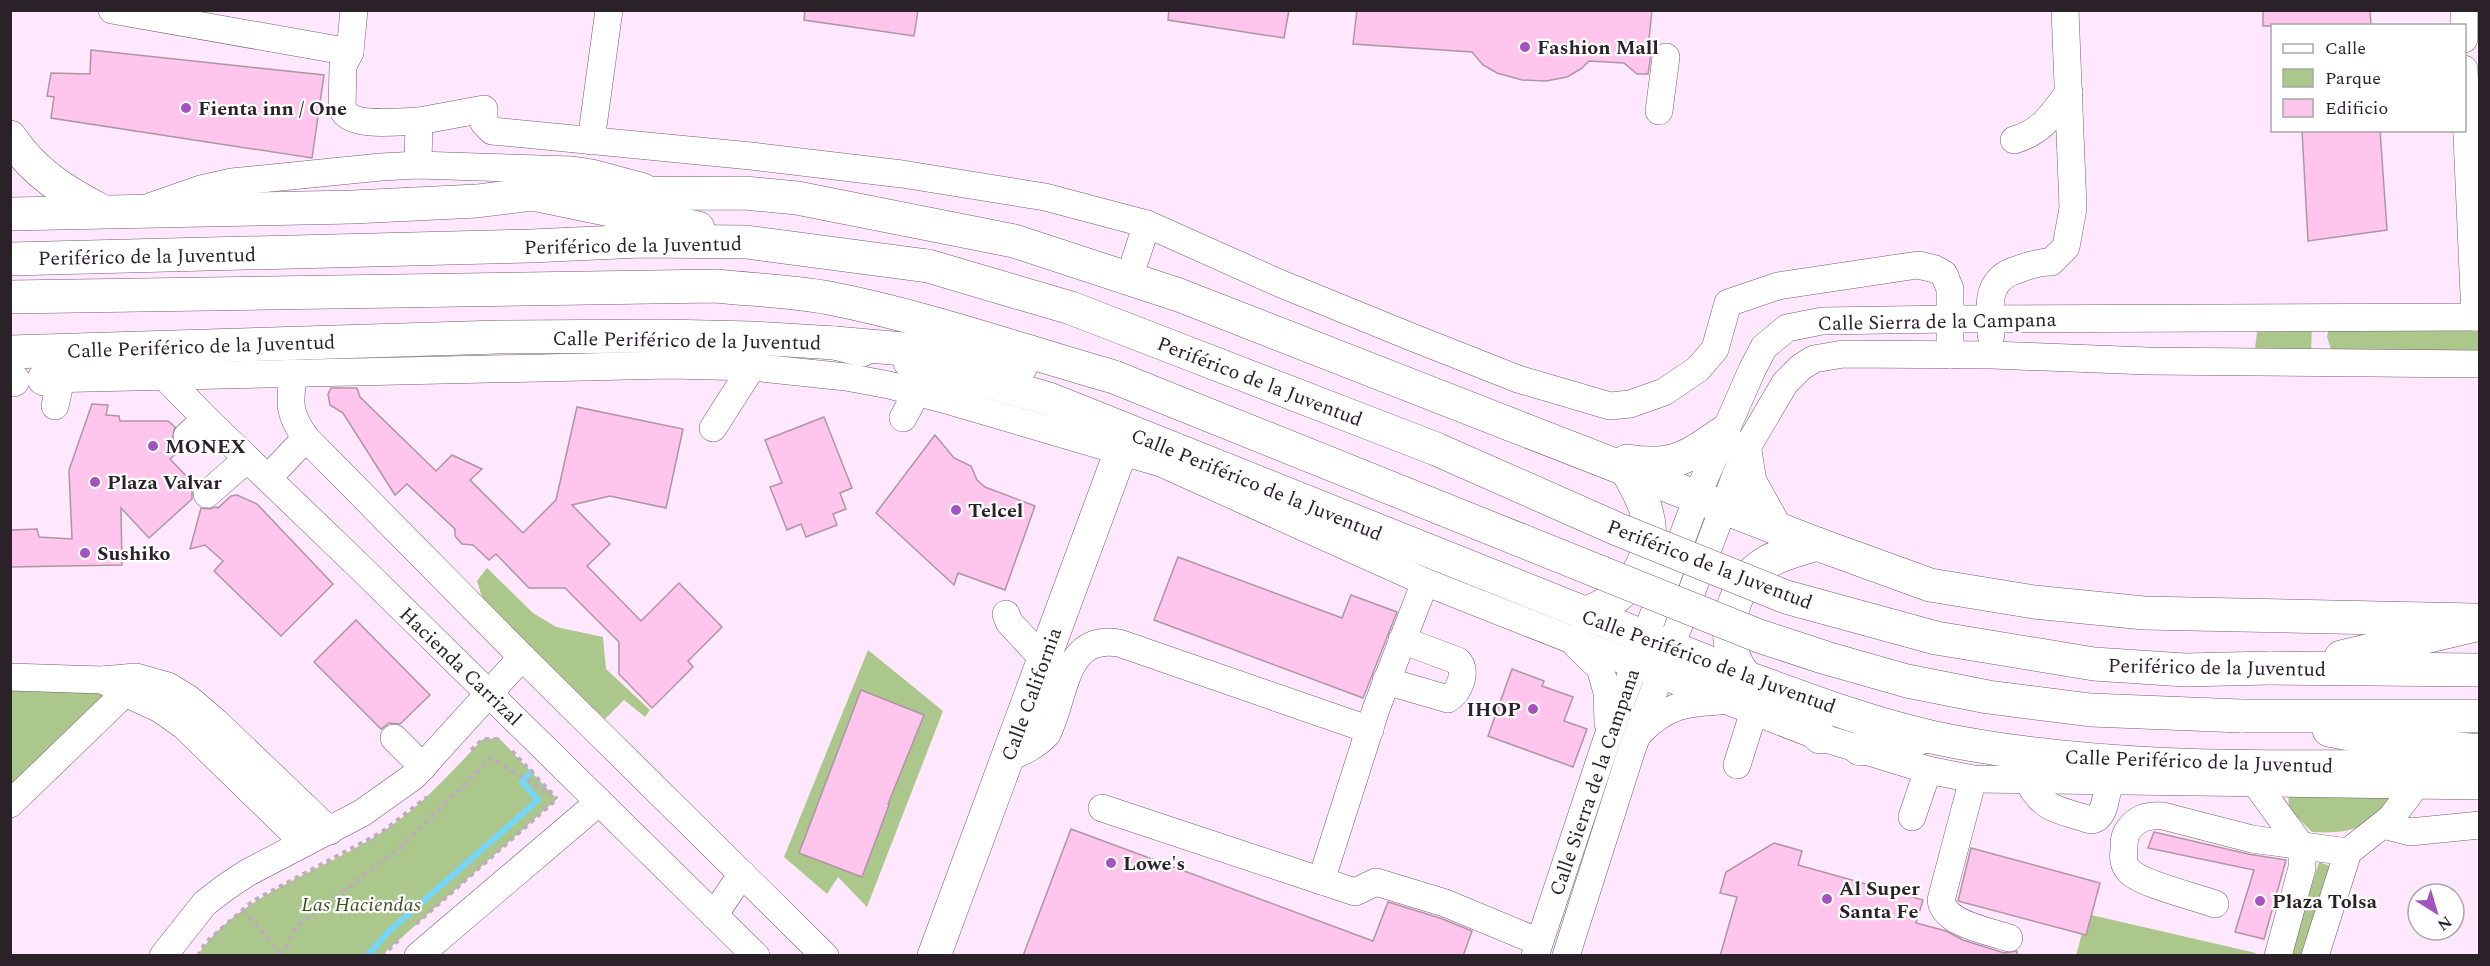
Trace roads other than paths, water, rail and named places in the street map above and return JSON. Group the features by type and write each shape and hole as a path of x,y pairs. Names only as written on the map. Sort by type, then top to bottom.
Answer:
{"main road":[{"path":"10,137 25,158 42,175 70,194 104,212"},
{"path":"10,214 353,207 477,201 532,194 664,192 744,193 829,204 1014,241 1179,296 1817,544 1930,585 2034,602 2144,613 2480,622"},
{"path":"532,194 672,222 746,242"},
{"path":"829,204 902,201 952,210 1011,224 1135,260 1448,382 1500,419"},
{"name":"Periférico de la Juventud","path":"10,260 508,247 641,241 746,242 928,266 1071,308 1436,449 1617,529 1786,597 1936,638 2094,664 2185,670 2281,668 2480,670"},
{"name":"Periférico de la Juventud","path":"10,297 716,286 826,297 936,322 1107,375 1760,636 1907,681 1988,697 2091,710 2253,716 2480,716"},
{"name":"Calle Periférico de la Juventud","path":"29,379 99,350 499,337 753,338 835,343 1027,393 1124,441 1576,627 1749,694 1821,705 1930,736 2045,755 2154,764 2480,766"},
{"path":"835,343 915,350 1061,371 1107,375"},
{"path":"29,379 99,350"},
{"name":"Calle California","path":"934,956 1124,441"},
{"path":"1592,456 1667,464 1693,453 1735,442 1750,482 1775,527"},
{"path":"1576,627 1618,597 1632,583 1642,566 1648,547 1649,527 1645,507 1626,469"},
{"path":"1817,544 1768,562 1750,575 1738,594 1731,614 1729,636 1734,658 1749,694 1820,737"},
{"path":"2281,668 2480,622"},
{"path":"2253,716 2396,743 2480,751"},
{"path":"1860,749 1930,736"}],"street":[{"path":"112,10 350,52"},
{"path":"354,10 350,52 344,66 342,109 345,114 359,122 420,121 484,109 484,123 492,131 722,152 902,174 1045,196 1147,224 1279,283 1518,379 1610,406 1630,404 1664,392 1698,369 1715,349 1728,303 1778,286 1875,271 1918,265 1944,274 1950,289 1950,355"},
{"path":"591,141 609,10"},
{"path":"1992,354 1990,296 1995,283 2012,271 2039,262 2051,262 2066,247 2067,218 2073,208 2063,150 2069,92 2065,10"},
{"path":"2466,58 2480,45"},
{"path":"1659,111 1666,57"},
{"path":"2013,140 2031,135 2046,122 2069,92"},
{"path":"2466,107 2477,317"},
{"path":"418,165 420,121"},
{"path":"143,210 201,189 232,182 418,165 572,170 664,192"},
{"path":"1135,260 1147,224"},
{"name":"Calle Sierra de la Campana","path":"1537,949 1606,742 1653,656 1735,442 1764,347 1787,328 1822,321 1991,318 2477,317"},
{"path":"2148,361 2151,318"},
{"path":"2234,362 2236,318"},
{"path":"2330,318 2318,332 2316,339 2332,363"},
{"name":"Calle Sierra de la Campana","path":"1735,442 1801,367 1814,359 1843,354 1992,354 2148,361 2480,364"},
{"path":"29,379 670,365 752,367 846,377 917,392 949,406 1124,441 1161,463 1425,582 1576,627 1600,668 1607,692 1609,710 1606,742"},
{"path":"713,428 752,367"},
{"path":"294,373 290,405 292,418 306,438 522,657 825,956"},
{"name":"Hacienda Carrizal","path":"165,377 197,428 257,468 354,576 490,693 756,956"},
{"path":"903,418 917,392"},
{"path":"219,493 306,438"},
{"path":"1321,881 1386,681 1425,582"},
{"path":"1006,614 1009,622 1044,660"},
{"path":"1386,681 1448,699 1455,694 1463,673 1458,661 1402,640"},
{"path":"1007,759 1025,751 1047,734 1075,659 1087,646 1106,641 1119,643 1370,730"},
{"name":"Calle Sierra de la Campana","path":"1566,956 1638,733 1653,656"},
{"path":"163,956 205,903 247,873 330,831 394,792 423,767 522,657"},
{"path":"10,677 168,686 189,699 330,831"},
{"path":"10,804 121,684"},
{"path":"121,684 184,726 304,843"},
{"path":"1638,733 1655,717 1676,706 1749,694 1737,765"},
{"path":"1820,737 1928,770 1973,779 2480,786"},
{"path":"394,738 423,767"},
{"path":"1912,817 1928,770"},
{"path":"1973,779 1941,900 1942,907 1951,918 2008,938"},
{"path":"2028,780 2034,795 2042,802 2091,820 2102,814 2109,782"},
{"path":"2256,784 2302,847 2302,868 2278,956"},
{"path":"2315,956 2341,870 2349,852 2391,818 2415,785"},
{"path":"412,945 481,900 599,802"},
{"path":"1102,808 1355,892 1376,882 1445,903 1537,949"},
{"path":"2215,904 2162,886 2128,870 2122,860 2125,836 2136,820 2153,815 2163,816 2252,839 2349,852"},
{"path":"1580,821 1607,829"},
{"path":"2383,825 2410,832 2480,825"},
{"path":"714,915 742,874"}],"waterway":[{"path":"367,956 388,932 538,800 522,782 531,772"}],"place":[{"name":"Fashion Mall","path":"1525,47"},
{"name":"Fienta inn / One","path":"186,108"},
{"name":"MONEX","path":"153,446"},
{"name":"Plaza Valvar","path":"95,482"},
{"name":"Telcel","path":"956,510"},
{"name":"Sushiko","path":"85,553"},
{"name":"IHOP","path":"1533,709"},
{"name":"Lowe's","path":"1111,863"},
{"name":"Al Super Santa Fe","path":"1827,899"},
{"name":"Plaza Tolsa","path":"2260,901"}],"park label":[{"name":"Las Haciendas","path":"361,904"}]}
